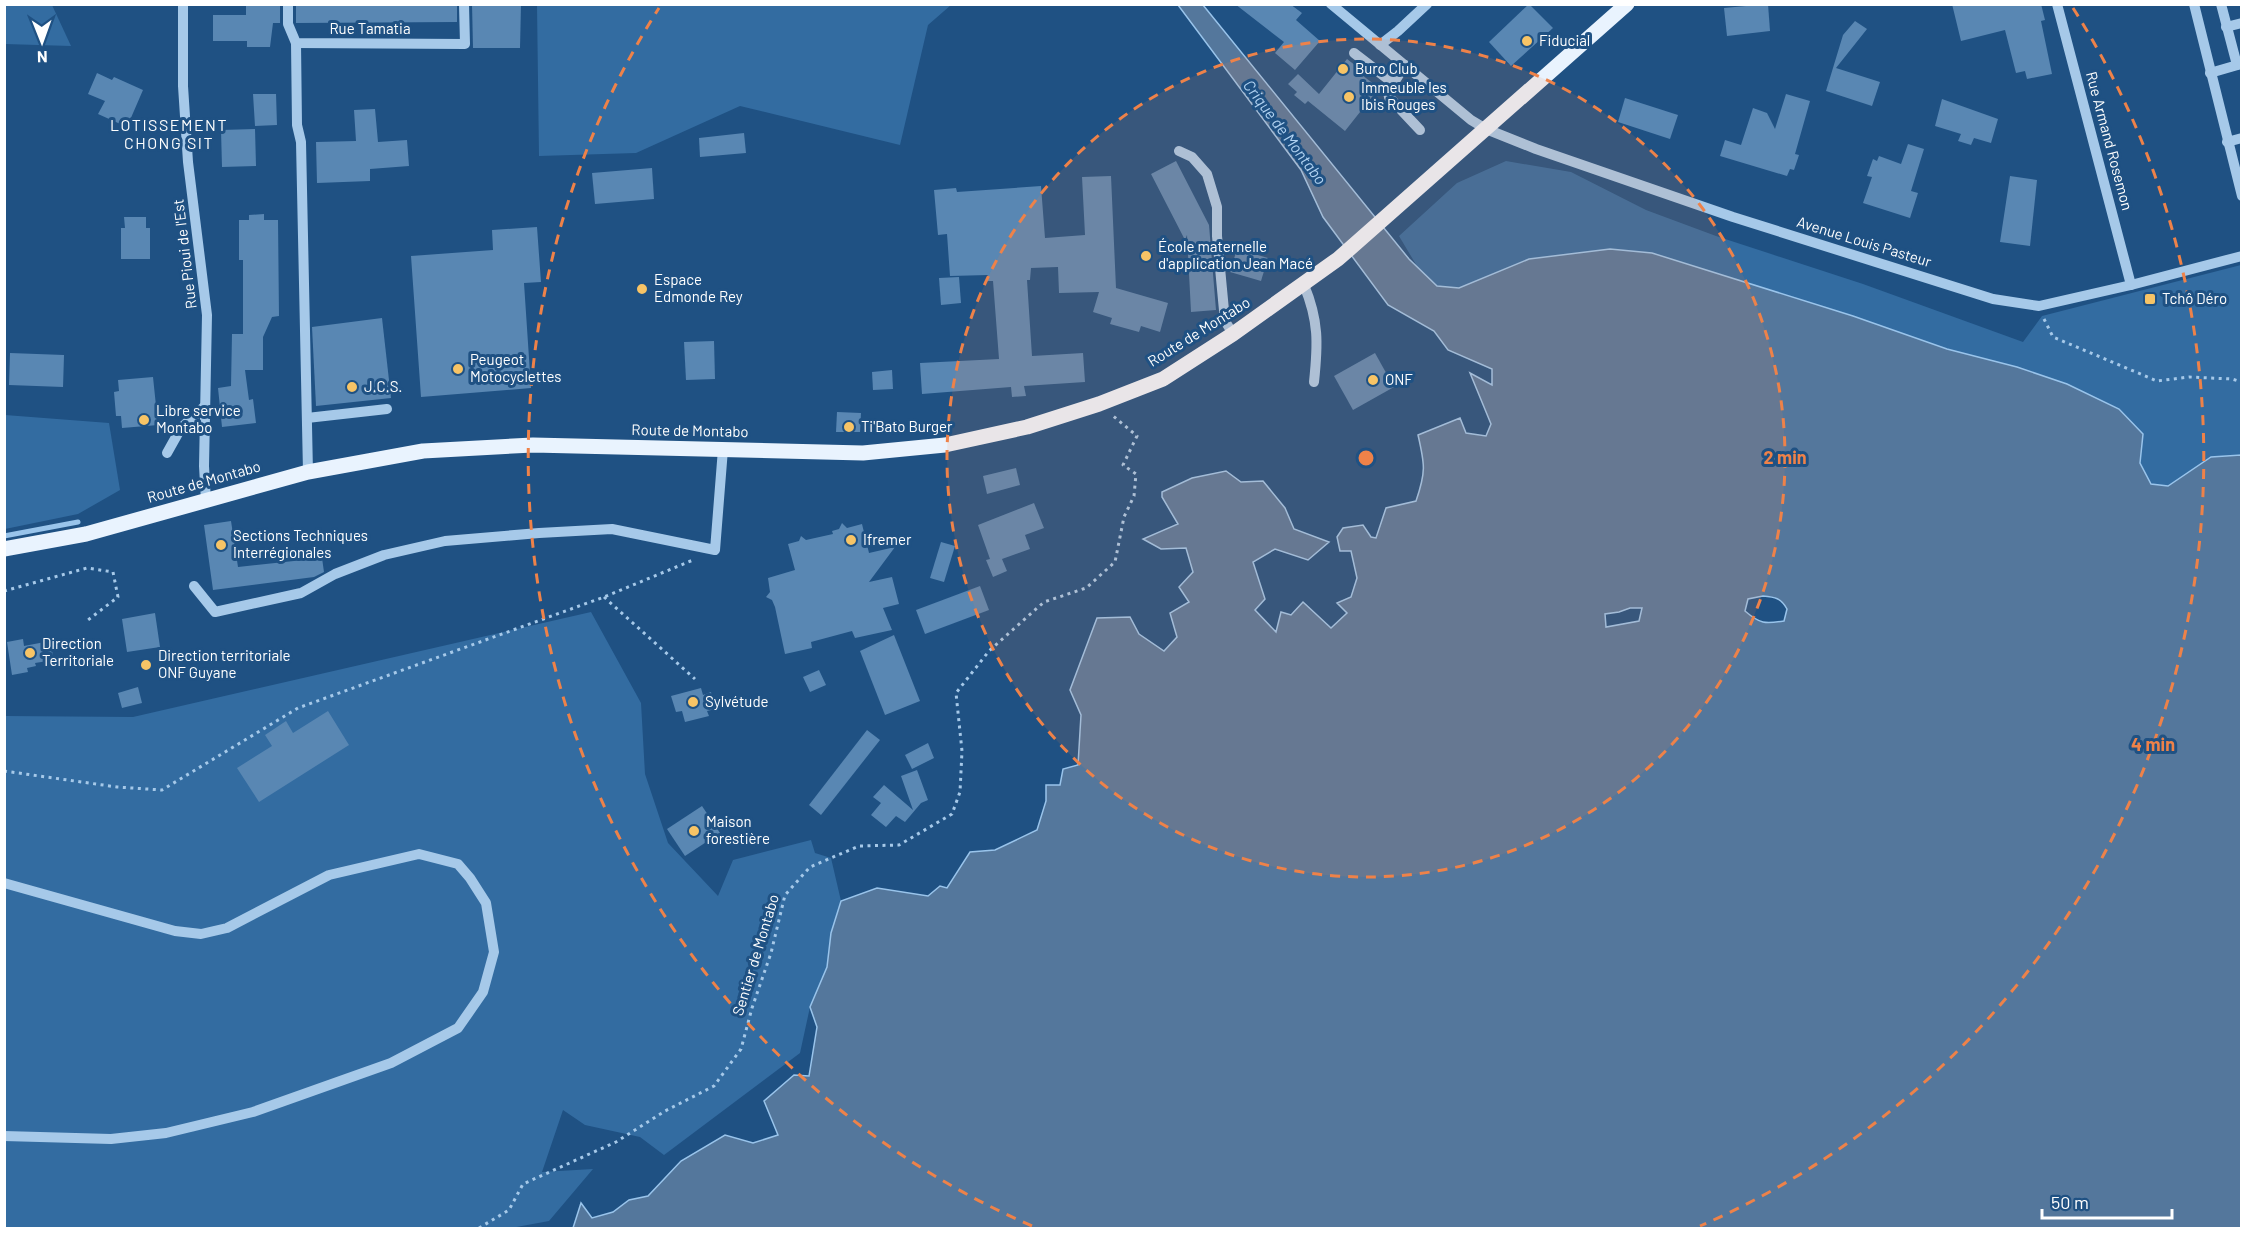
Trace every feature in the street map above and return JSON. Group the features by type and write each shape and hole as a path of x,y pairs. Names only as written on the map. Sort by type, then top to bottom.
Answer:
{"main road":[{"path":"1486,129 1627,4"},
{"name":"Route de Montabo","path":"4,549 86,534 308,472 423,451 533,445 863,453 945,445 1027,427 1099,404 1163,379 1233,334 1338,260 1486,129"}],"street":[{"name":"Rue Pioui de l'Est","path":"183,4 183,86 188,162 207,315 204,466 206,501"},
{"path":"288,4 288,24 296,43 297,125 302,152 308,472"},
{"name":"Rue Tamatia","path":"296,43 465,44 464,4"},
{"name":"Avenue Louis Pasteur","path":"1331,4 1486,129 1536,149 1744,220 1993,299 2039,306 2241,256"},
{"path":"1380,45 1427,4"},
{"name":"Rue Armand Rosemon","path":"2057,4 2131,285"},
{"path":"2194,4 2241,196"},
{"path":"2210,73 2239,64 2226,27 2221,4"},
{"path":"2226,27 2241,23"},
{"path":"1354,53 1393,83"},
{"path":"1406,65 1388,92 1389,97 1420,130"},
{"path":"2227,142 2241,138"},
{"path":"1179,151 1192,157 1207,174 1216,207 1225,321 1233,334"},
{"path":"1304,285 1313,305 1318,331 1314,382"},
{"path":"167,453 182,428 206,405"},
{"path":"307,418 387,409"},
{"path":"194,586 215,612 301,593 335,573 384,555 446,542 539,533 612,529 715,550 723,449"},
{"path":"4,883 175,931 201,934 227,928 329,875 419,854 458,864 470,878 486,903 494,952 483,992 458,1028 391,1062 253,1112 166,1133 111,1139 4,1136"}],"path":[{"path":"2039,306 2053,337 2157,381 2189,377 2232,379 2241,382"},
{"name":"Sentier de Montabo","path":"481,1227 509,1210 523,1184 616,1142 665,1111 714,1086 741,1049 771,953 785,895 810,867 859,846 899,845 952,813 960,792 962,751 956,693 989,651 1044,602 1086,588 1115,562 1124,517 1134,496 1136,474 1123,465 1137,436 1099,404"},
{"path":"4,771 117,787 162,790 298,708 604,597 715,550"},
{"path":"4,591 87,568 113,572 118,597 88,620"},
{"path":"604,597 695,679"}],"shaded area":[{"path":"537,4 951,5 928,25 900,145 740,106 636,153 539,156"},
{"path":"5,5 52,5 71,46 5,44"},
{"path":"1506,161 1571,172 1646,210 1716,236 1863,284 2023,342 2042,316 2241,265 2241,518 1541,372 1427,283 1399,236 1457,183"},
{"path":"5,415 109,423 120,490 78,514 5,529"},
{"path":"591,612 641,703 645,774 668,843 718,896 733,860 811,840 815,853 831,858 841,901 831,933 827,967 810,1007 800,1053 664,1155 640,1137 585,1125 563,1110 542,1172 593,1169 549,1221 511,1228 5,1228 5,716 133,717"}],"water":[{"name":"Crique de Montabo","path":"1178,5 1203,5 1409,259 1437,286 1459,288 1529,259 1610,249 1652,253 1853,316 1947,349 2017,367 2067,384 2119,409 2143,434 2140,463 2151,484 2168,486 2211,457 2241,455 2241,1228 573,1228 581,1203 592,1218 613,1212 629,1200 648,1196 681,1161 725,1135 753,1143 778,1135 764,1101 794,1075 809,1076 817,1027 810,1007 827,967 831,933 841,901 877,888 928,896 940,886 947,888 970,852 995,850 1037,830 1046,801 1046,785 1060,785 1063,769 1078,765 1081,715 1070,690 1097,618 1130,617 1139,634 1164,651 1177,637 1170,613 1189,602 1179,587 1193,572 1186,548 1161,549 1143,539 1178,524 1162,497 1162,492 1192,478 1226,471 1241,482 1263,481 1285,508 1294,529 1329,542 1308,560 1275,549 1253,562 1265,599 1255,610 1276,632 1281,612 1291,615 1303,602 1331,628 1347,613 1337,603 1351,597 1357,578 1351,551 1340,551 1337,537 1343,528 1363,525 1371,537 1376,538 1386,508 1416,501 1422,483 1423,468 1418,435 1460,418 1466,433 1486,436 1491,424 1470,373 1492,385 1492,369 1448,350 1434,331 1388,305 1323,217 1301,170","holes":["1763,596 1782,602 1787,609 1784,621 1763,622 1745,611 1748,599","1630,608 1642,608 1639,621 1606,627 1605,614"]}],"building":[{"path":"246,4 280,4 280,23 273,23 270,47 247,47 247,41 213,41 213,15 246,15"},
{"path":"296,4 457,4 457,22 296,23"},
{"path":"472,4 521,4 520,48 473,48"},
{"path":"1235,4 1290,4 1302,13 1296,20 1320,41 1295,70 1275,53 1284,42"},
{"path":"1529,4 1553,28 1511,66 1489,42"},
{"path":"1768,4 1770,31 1727,36 1724,8"},
{"path":"1952,4 2041,4 2045,20 2041,21 2052,74 2027,79 2025,71 2016,73 2005,30 1961,41"},
{"path":"1855,21 1867,29 1836,68 1880,82 1872,106 1826,91 1843,35"},
{"name":"Immeuble les Ibis Rouges","path":"1347,59 1360,69 1358,72 1379,88 1345,131 1308,101 1305,104 1294,95 1297,92 1288,84 1298,74 1319,94"},
{"path":"97,73 112,80 114,77 143,90 127,127 98,114 105,101 88,94"},
{"path":"253,94 276,94 277,125 255,126"},
{"path":"1786,94 1810,101 1795,154 1799,155 1794,170 1790,169 1787,176 1720,156 1725,140 1741,145 1753,108 1767,113 1775,129"},
{"path":"1625,98 1678,115 1670,139 1618,122"},
{"path":"1942,99 1998,119 1991,143 1974,138 1971,145 1958,141 1961,134 1935,126"},
{"path":"375,109 378,142 407,140 409,166 370,169 370,181 317,183 316,142 356,141 354,110"},
{"path":"255,129 256,166 222,167 221,130"},
{"path":"744,133 746,153 700,157 699,138"},
{"path":"1908,144 1924,149 1911,191 1918,193 1910,218 1863,203 1872,177 1867,176 1873,159 1877,161 1879,156 1901,164"},
{"path":"1176,161 1209,225 1216,310 1191,312 1187,235 1185,240 1151,174"},
{"path":"652,168 654,199 595,204 592,173"},
{"path":"1111,176 1116,288 1168,303 1160,332 1141,326 1139,332 1110,324 1112,318 1093,312 1099,292 1059,293 1058,267 1031,268 1030,280 1027,280 1032,356 1083,353 1085,382 1024,386 1026,396 1012,397 1011,387 922,394 920,363 999,359 993,281 988,281 988,275 950,276 947,234 938,235 934,190 956,188 957,192 1041,186 1045,238 1085,235 1082,177"},
{"path":"2010,176 2037,180 2030,246 2000,242"},
{"path":"264,214 264,220 278,220 279,316 272,317 263,337 263,370 245,370 249,400 253,399 256,423 222,427 218,388 231,386 232,334 243,334 243,260 239,260 239,220 249,220 249,215"},
{"path":"124,217 146,217 146,228 150,228 150,259 121,259 121,228 125,228"},
{"path":"537,227 541,282 524,283 531,388 421,397 411,256 493,250 492,230"},
{"path":"1237,249 1268,258 1261,281 1230,272"},
{"path":"959,277 961,303 941,305 939,278"},
{"path":"382,318 391,398 316,406 312,327"},
{"path":"714,341 715,379 686,380 684,342"},
{"path":"10,353 64,355 63,387 9,385"},
{"name":"ONF","path":"1375,353 1394,387 1353,410 1334,376"},
{"path":"892,370 893,389 873,390 872,372"},
{"path":"153,377 158,425 122,428 121,416 116,416 114,392 119,391 118,380"},
{"path":"837,412 861,413 860,432 836,432"},
{"path":"1016,468 1020,485 987,494 983,476"},
{"path":"1034,503 1044,528 1025,535 1030,549 1002,559 1007,571 993,577 986,560 990,559 978,525"},
{"name":"Sections Techniques Interrégionales","path":"231,521 238,567 322,558 324,572 314,577 213,590 204,525"},
{"path":"842,523 847,528 862,524 869,553 895,547 869,582 892,577 899,604 883,608 892,630 855,638 852,631 811,642 812,648 785,654 775,607 772,600 766,597 770,592 768,578 795,570 788,544 799,541 801,536 806,540 833,534 832,531 839,529"},
{"path":"941,542 955,546 944,582 930,578"},
{"path":"980,586 989,610 925,634 916,610"},
{"path":"155,613 160,647 127,652 122,619"},
{"path":"894,635 920,701 885,715 860,651"},
{"name":"Direction Territoriale","path":"23,639 24,646 50,641 54,660 35,663 36,666 27,668 28,672 12,675 7,642"},
{"path":"819,670 826,685 810,692 803,677"},
{"path":"138,687 142,703 122,708 118,693"},
{"name":"Sylvétude","path":"701,688 703,695 711,692 715,709 707,711 709,716 685,722 682,711 676,712 671,696"},
{"path":"328,711 349,745 259,802 237,768 272,746 265,735 286,721 293,733"},
{"path":"867,730 880,740 821,815 809,805"},
{"path":"928,743 934,758 912,769 905,755"},
{"path":"917,770 928,800 921,803 905,822 896,816 886,827 871,815 881,803 873,797 884,785 913,810 901,776"},
{"name":"Maison forestière","path":"702,806 720,833 685,856 667,829"}],"waterway":[{"path":"4,536 78,522"}],"place":[{"name":"Fiducial","path":"1527,41"},
{"name":"Buro Club","path":"1343,69"},
{"name":"Immeuble les Ibis Rouges","path":"1349,97"},
{"name":"École maternelle d'application Jean Macé","path":"1146,256"},
{"name":"Espace Edmonde Rey","path":"642,289"},
{"name":"Tchô Déro","path":"2150,299"},
{"name":"Peugeot Motocyclettes","path":"458,369"},
{"name":"ONF","path":"1373,380"},
{"name":"J.C.S.","path":"352,387"},
{"name":"Libre service Montabo","path":"144,420"},
{"name":"Ti'Bato Burger","path":"849,427"},
{"name":"Ifremer","path":"851,540"},
{"name":"Sections Techniques Interrégionales","path":"221,545"},
{"name":"Direction Territoriale","path":"30,653"},
{"name":"Direction territoriale ONF Guyane","path":"146,665"},
{"name":"Sylvétude","path":"693,702"},
{"name":"Maison forestière","path":"694,831"}],"district":[{"name":"LOTISSEMENT CHONG SIT","path":"169,134"}]}
